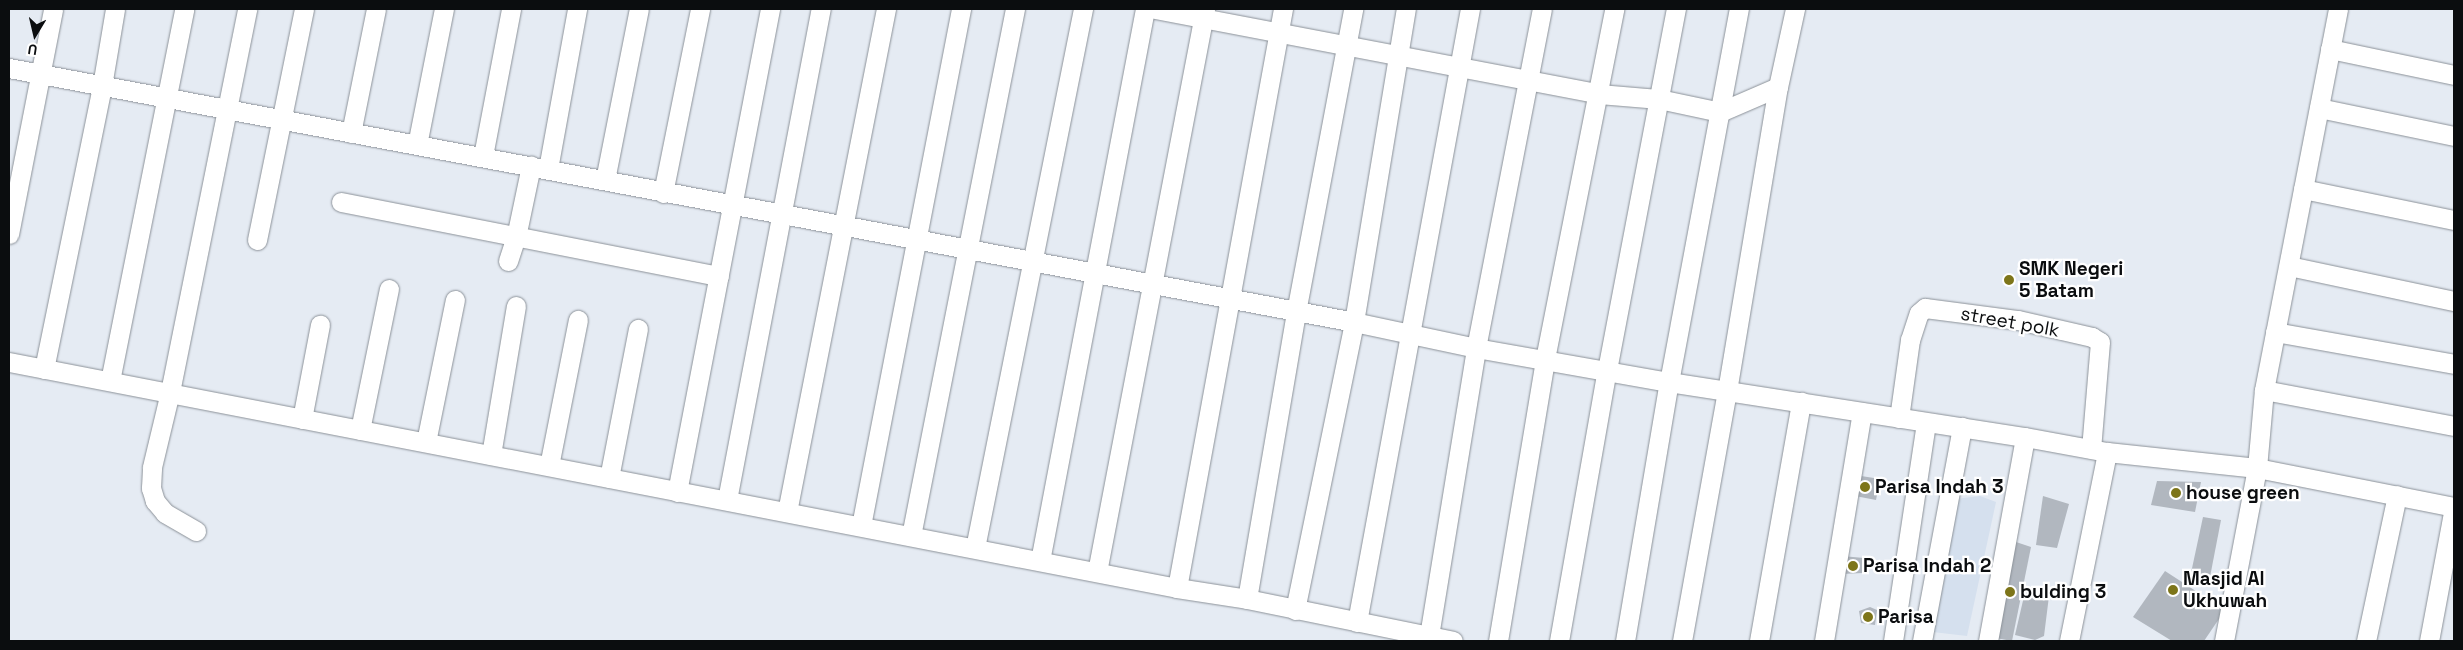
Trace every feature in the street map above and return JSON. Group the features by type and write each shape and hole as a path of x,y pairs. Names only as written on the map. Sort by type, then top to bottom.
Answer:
{"street":[{"path":"9,234 53,9"},
{"path":"44,369 102,86 115,9"},
{"path":"110,381 184,9"},
{"path":"196,531 165,513 155,501 151,488 152,467 170,392 246,9"},
{"path":"257,240 304,9"},
{"path":"351,133 376,9"},
{"path":"417,145 444,9"},
{"path":"483,156 511,9"},
{"path":"508,261 540,168 577,9"},
{"path":"605,180 640,9"},
{"path":"663,192 700,9"},
{"path":"677,492 770,9"},
{"path":"726,500 821,9"},
{"path":"788,512 886,9"},
{"path":"861,526 961,9"},
{"path":"911,536 1016,9"},
{"path":"975,548 1082,9"},
{"path":"1040,560 1145,9"},
{"path":"1155,9 1204,13 1279,33 1530,79 1598,94 1659,99 1720,112 1778,87"},
{"path":"1177,588 1283,9"},
{"path":"1247,599 1296,312 1353,9"},
{"path":"1295,610 1354,322 1397,54 1406,9"},
{"path":"1357,622 1470,9"},
{"path":"1429,636 1476,348 1530,79 1542,9"},
{"path":"1498,641 1545,359 1614,9"},
{"path":"1559,641 1607,370 1676,9"},
{"path":"1625,641 1669,382 1739,9"},
{"path":"1682,641 1727,391 1778,87 1795,9"},
{"path":"2224,641 2256,468 2264,390 2338,9"},
{"path":"1097,572 1204,13"},
{"path":"2330,49 2454,75"},
{"path":"9,68 1354,322 1476,348 1669,382 2025,437 2099,451 2256,468 2454,507 2429,641"},
{"path":"2319,108 2454,136"},
{"path":"2303,189 2454,220"},
{"path":"341,202 719,276"},
{"path":"2289,266 2454,301"},
{"path":"360,430 390,289"},
{"path":"426,442 455,300"},
{"path":"491,455 516,306"},
{"name":"street polk","path":"1899,418 1910,340 1919,313 1926,308 2018,320 2097,338 2100,342 2099,451"},
{"path":"549,466 578,320"},
{"path":"302,419 320,325"},
{"path":"609,478 638,329"},
{"path":"2275,332 2454,364"},
{"path":"9,362 1177,588 1247,599 1453,641"},
{"path":"2264,390 2454,426"},
{"path":"1759,641 1801,402"},
{"path":"1824,641 1862,412"},
{"path":"1893,641 1926,423"},
{"path":"1922,641 1962,427"},
{"path":"1988,641 2025,437"},
{"path":"2069,641 2099,451"},
{"path":"2366,641 2397,495"}],"shaded area":[{"path":"1980,496 1996,502 1967,636 1924,631 1947,500"}],"building":[{"name":"Parisa Indah 3","path":"1855,475 1880,479 1876,500 1850,495"},
{"name":"house green","path":"2157,481 2201,482 2195,512 2151,505"},
{"path":"2043,496 2069,504 2057,548 2036,545"},
{"name":"house green","path":"2203,517 2221,520 2210,577 2191,573"},
{"name":"bulding 3","path":"2007,539 2031,547 2012,641 1990,637"},
{"name":"Parisa Indah 2","path":"1842,556 1864,558 1863,573 1841,574"},
{"name":"Masjid Al Ukhuwah","path":"2165,571 2225,610 2204,641 2172,641 2133,617"},
{"path":"2025,592 2049,596 2044,636 2035,640 2015,635"},
{"name":"Parisa","path":"1870,607 1877,610 1875,625 1861,623 1859,611"}],"place":[{"name":"SMK Negeri 5 Batam","path":"2009,280"},
{"name":"Parisa Indah 3","path":"1865,487"},
{"name":"house green","path":"2176,493"},
{"name":"Parisa Indah 2","path":"1853,566"},
{"name":"Masjid Al Ukhuwah","path":"2173,590"},
{"name":"bulding 3","path":"2010,592"},
{"name":"Parisa","path":"1868,617"}]}
